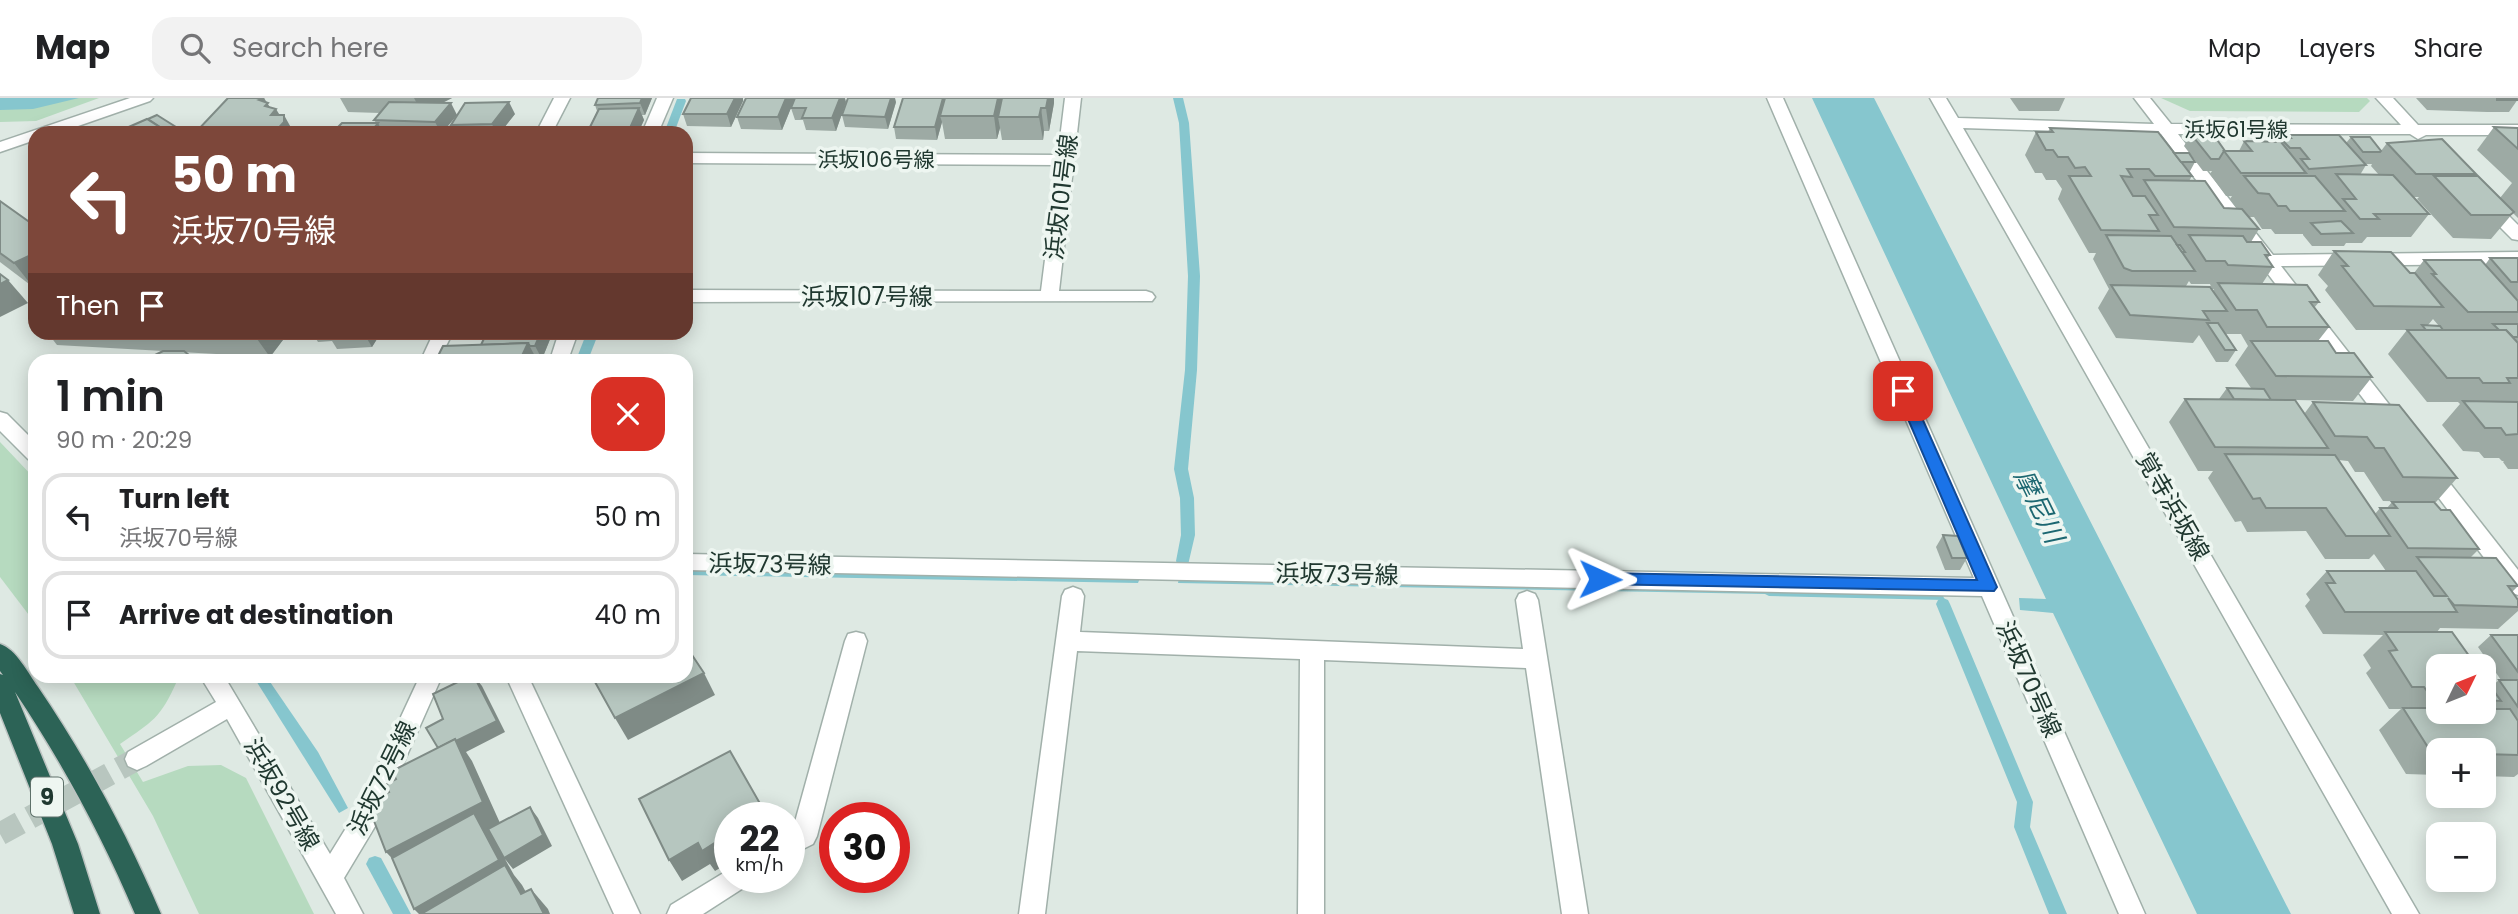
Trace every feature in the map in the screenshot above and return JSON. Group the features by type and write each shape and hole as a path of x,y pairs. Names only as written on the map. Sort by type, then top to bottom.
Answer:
{"highway":[{"path":"0,653 53,726 78,767 130,870 148,914"},
{"name":"9","path":"0,684 65,844 87,914"}],"street":[{"path":"63,126 145,98"},
{"path":"548,126 562,98"},
{"path":"653,126 666,98"},
{"name":"浜坂101号線","path":"1049,296 1073,98"},
{"name":"浜坂70号線","path":"1775,98 2133,914"},
{"name":"覚寺浜坂線","path":"1938,98 2406,914"},
{"path":"2142,98 2518,586"},
{"path":"2384,98 2433,149"},
{"name":"浜坂61号線","path":"1953,123 2166,129 2518,130"},
{"path":"0,147 28,137"},
{"name":"浜坂106号線","path":"693,158 1066,160"},
{"path":"2471,188 2518,235"},
{"path":"2268,261 2518,257"},
{"name":"浜坂107号線","path":"693,296 1146,297"},
{"path":"0,419 28,447"},
{"name":"浜坂73号線","path":"693,562 1988,587"},
{"path":"1032,914 1073,596"},
{"path":"1527,600 1575,914"},
{"path":"805,832 856,640"},
{"path":"1068,641 1535,659"},
{"path":"1311,914 1312,650"},
{"name":"浜坂92号線","path":"217,683 350,914"},
{"name":"浜坂72号線","path":"330,877 368,815 427,683"},
{"path":"520,683 627,914"},
{"path":"137,759 231,705"},
{"path":"680,914 714,893"}],"green space":[{"path":"0,98 99,98 36,121 0,122"},
{"path":"2161,98 2367,98 2370,101 2359,112 2190,111"},
{"path":"0,442 28,472 28,614 0,577"},
{"path":"74,683 176,683 160,712 120,744 143,782 188,766 221,765 246,778 314,914 199,914 153,816"}],"water":[{"path":"0,98 79,98 33,109 0,110"},
{"name":"摩尼川","path":"1812,98 1874,98 2291,914 2197,914 2053,613 2020,610 2019,598 2046,599"},
{"path":"693,570 1140,578 1138,583 693,575"},
{"path":"1179,577 1401,585 1719,589 1723,592 1807,591 1943,596 1945,600 1178,583"},
{"path":"257,683 271,683 318,752 348,808 339,813"}],"building":[{"path":"228,98 264,98 259,100 268,103 265,106 276,109 271,115 284,115 284,122 280,126 202,126"},
{"path":"598,98 642,98 640,103 595,105"},
{"path":"691,98 735,98 727,114 683,114"},
{"path":"746,98 786,98 778,117 737,117"},
{"path":"795,98 840,98 832,118 802,118 806,108 791,108"},
{"path":"848,98 891,98 885,117 842,115"},
{"path":"903,98 943,98 935,127 894,127"},
{"path":"945,98 998,98 994,116 940,116"},
{"path":"1002,98 1048,98 1046,108 1041,108 1039,117 998,117"},
{"path":"2516,98 2518,100 2497,100"},
{"path":"389,102 451,103 435,122 374,120"},
{"path":"509,102 492,124 451,125 465,103"},
{"path":"639,108 631,126 590,126 599,109"},
{"path":"157,115 174,126 158,126 148,119"},
{"path":"147,119 158,126 131,126"},
{"path":"342,123 378,123 376,126 339,126"},
{"path":"2494,127 2518,128 2518,149"},
{"path":"2050,128 2158,132 2192,176 2155,176 2149,169 2127,169 2132,177 2121,176 2133,196 2145,196 2158,215 2149,215 2159,231 2101,230 2069,176 2091,176 2085,167 2075,168 2068,157 2058,157 2053,150 2046,150 2036,132 2053,132"},
{"path":"2191,134 2213,134 2225,151 2219,159 2211,159"},
{"path":"2289,135 2339,135 2366,165 2309,169 2301,159 2309,159 2300,148 2290,148 2280,138 2291,138"},
{"path":"2351,137 2370,137 2381,151 2363,152"},
{"path":"2442,139 2476,174 2416,174 2387,143"},
{"path":"2244,141 2281,142 2306,173 2241,173 2224,151 2252,151"},
{"path":"2174,153 2189,153 2195,162 2181,162"},
{"path":"2336,174 2393,175 2429,214 2374,214 2379,219 2360,219 2343,199 2356,199"},
{"path":"2244,176 2315,176 2345,211 2290,211 2286,206 2278,206 2269,194 2258,193"},
{"path":"2434,176 2478,176 2514,212 2510,215 2471,215"},
{"path":"2144,180 2205,181 2224,208 2242,209 2259,229 2174,227"},
{"path":"0,201 28,221 28,256 14,263 0,253"},
{"path":"2341,221 2353,233 2321,234 2311,223"},
{"path":"2106,235 2171,236 2195,271 2132,271 2124,268"},
{"path":"2189,235 2243,236 2247,242 2261,242 2270,255 2265,255 2273,267 2206,261"},
{"path":"2334,251 2391,252 2410,273 2415,273 2443,307 2374,306 2342,266 2348,266"},
{"path":"2490,258 2518,258 2518,282 2511,282"},
{"path":"2424,260 2481,260 2518,301 2518,312 2468,312 2432,274 2436,274"},
{"path":"0,274 8,280 0,284"},
{"path":"2218,283 2307,285 2319,302 2310,302 2329,327 2267,327 2257,310 2236,310"},
{"path":"2111,285 2210,287 2227,311 2203,311 2209,320 2130,315"},
{"path":"2207,323 2218,323 2236,350 2225,350"},
{"path":"2493,324 2518,324 2518,337 2513,337 2506,330 2499,330"},
{"path":"2422,325 2440,326 2443,330 2426,330"},
{"path":"2407,330 2506,330 2518,343 2518,378 2507,378 2510,383 2483,383 2479,378 2447,378"},
{"path":"483,340 538,340 535,346 528,343 481,345"},
{"path":"2251,341 2328,341 2336,353 2354,353 2372,377 2276,376"},
{"path":"528,343 523,354 439,354 443,346"},
{"path":"163,351 184,351 188,354 157,354"},
{"path":"2227,388 2264,389 2271,400 2234,399"},
{"path":"2185,399 2295,400 2328,448 2215,447"},
{"path":"2463,401 2518,402 2518,434 2506,435 2501,428 2485,428"},
{"path":"2313,402 2399,405 2457,478 2403,477 2384,448 2375,448 2367,437 2335,436"},
{"path":"2225,454 2335,455 2390,536 2346,536 2326,508 2266,508 2260,498 2253,499"},
{"path":"2392,502 2434,502 2441,510 2450,510 2479,549 2408,548 2380,508 2397,508"},
{"path":"1943,535 1958,536 1967,558 1952,558"},
{"path":"2417,557 2496,558 2518,586 2508,586 2518,600 2518,607 2454,605 2448,598 2457,612 2345,612 2326,583 2335,583 2327,571 2416,571 2434,596 2447,596"},
{"path":"2385,632 2452,632 2468,654 2426,654 2426,690 2424,687 2412,687 2389,651 2397,650"},
{"path":"2491,635 2518,635 2518,672"},
{"path":"693,656 704,673 693,679"},
{"path":"2499,680 2518,680 2518,707"},
{"path":"456,683 478,683 497,721 438,748 426,728 443,719 433,694"},
{"path":"596,683 684,683 615,718"},
{"path":"2403,708 2426,708 2426,724 2496,724 2496,709 2510,709 2518,721 2518,755 2496,754 2496,738 2426,738 2426,744"},
{"path":"455,739 483,802 386,852 369,808 379,803 378,797 389,792 385,785 396,779 392,771"},
{"path":"730,751 759,802 714,802 714,843 702,851 698,843 669,860 639,799"},
{"path":"530,807 543,835 504,858 488,829"},
{"path":"474,813 499,860 414,909 392,858"},
{"path":"505,865 521,894 531,889 544,914 421,914"}],"waterway":[{"path":"1178,98 1184,123 1194,276 1191,370 1181,469 1187,498 1188,535 1183,561"},
{"path":"672,126 681,101"},
{"path":"584,354 590,340"},
{"path":"1943,604 2025,802 2022,827 2058,914"},
{"path":"375,864 402,914"}],"tunnel":[{"path":"0,834 137,759"}],"route":[{"path":"1600,579 1988,587 1903,391"}]}
